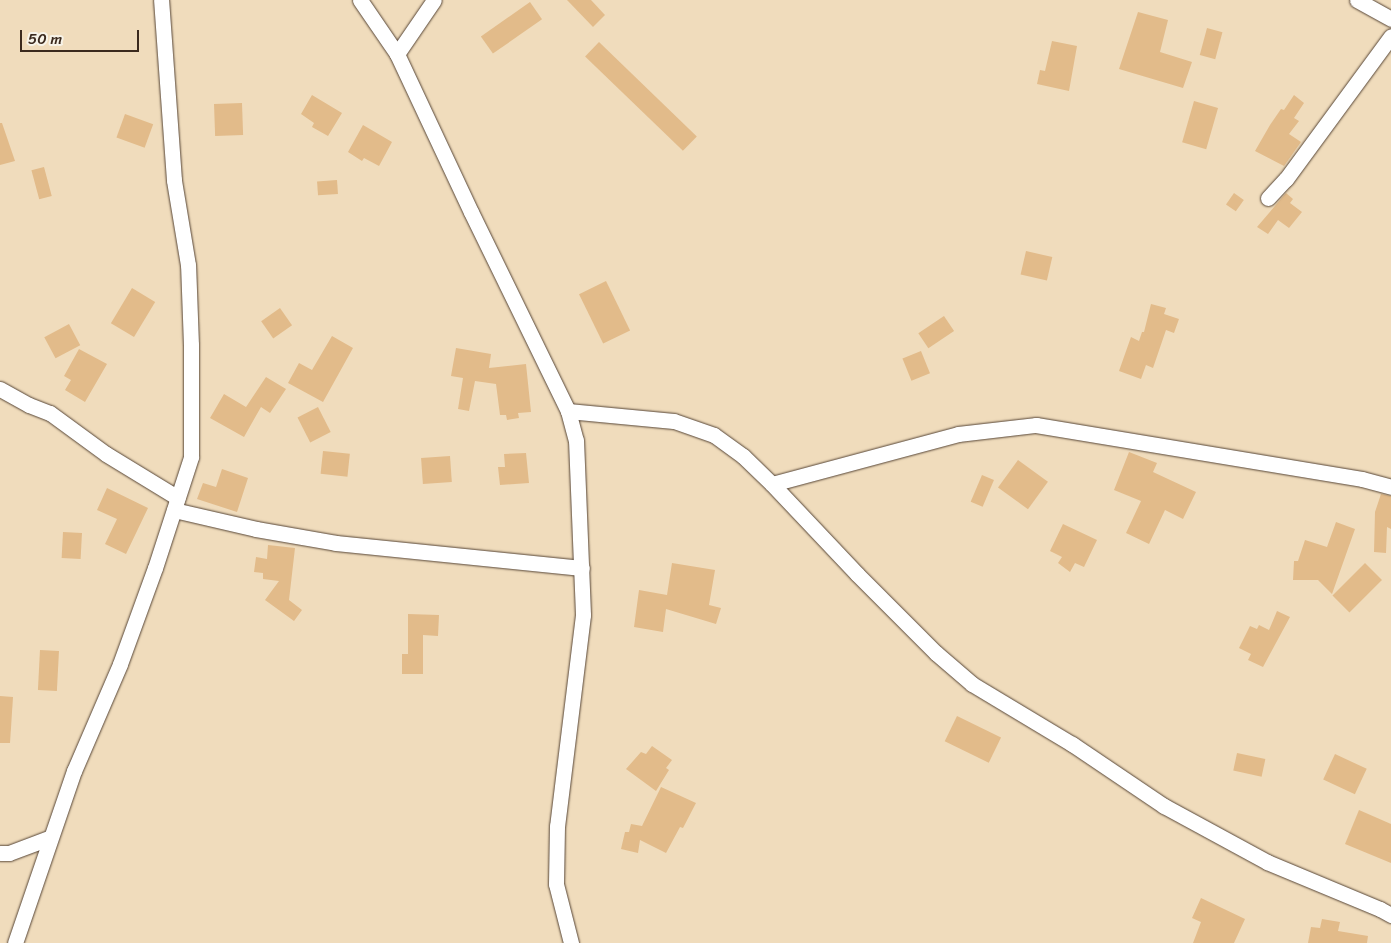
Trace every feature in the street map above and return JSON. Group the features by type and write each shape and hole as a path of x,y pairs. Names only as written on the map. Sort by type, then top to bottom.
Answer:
{"street":[{"path":"15,943 49,838 74,771 120,664 191,457 191,345 188,265 174,180 161,0"},
{"path":"360,0 397,54 471,212 568,411 576,440 583,615 557,826 556,884 571,943"},
{"path":"397,54 434,0"},
{"path":"1357,0 1391,19"},
{"path":"1268,198 1286,178 1391,36"},
{"path":"0,389 29,405 50,413 176,504 256,529 336,543 582,568"},
{"path":"568,411 674,421 714,435 743,456 857,574 936,652 972,684 1072,744 1173,811 1267,862 1380,908 1391,915"},
{"path":"772,484 958,434 1036,425 1362,479 1391,487"},
{"path":"0,853 9,853 49,838"}],"building":[{"path":"567,0 591,0 605,15 593,27"},
{"path":"530,2 542,19 493,54 481,36"},
{"path":"1138,12 1168,20 1160,52 1192,62 1183,88 1119,69"},
{"path":"1207,28 1222,32 1215,59 1200,55"},
{"path":"1052,41 1077,46 1069,91 1037,84 1040,70 1045,71"},
{"path":"599,42 697,136 683,151 585,56"},
{"path":"312,95 342,113 328,136 312,127 314,123 301,114"},
{"path":"1294,95 1304,103 1294,118 1299,121 1289,134 1301,142 1284,166 1255,151 1281,109 1284,110"},
{"path":"1194,101 1218,108 1206,149 1182,142"},
{"path":"242,103 243,135 215,136 214,104"},
{"path":"125,114 153,124 145,148 116,137"},
{"path":"0,123 2,123 15,161 0,165"},
{"path":"363,125 392,142 379,166 364,158 362,161 348,152"},
{"path":"44,167 52,196 39,199 31,170"},
{"path":"337,180 338,194 318,195 317,181"},
{"path":"1234,193 1244,200 1236,211 1226,204"},
{"path":"1286,193 1293,199 1290,203 1302,212 1289,228 1278,220 1268,234 1257,227"},
{"path":"1026,251 1052,257 1047,280 1021,274"},
{"path":"606,281 630,330 603,344 579,294"},
{"path":"132,288 155,302 134,337 111,323"},
{"path":"1151,304 1166,308 1164,314 1179,319 1174,333 1166,330 1153,368 1146,365 1141,379 1119,371 1131,337 1139,341 1142,332 1144,332"},
{"path":"280,308 292,325 273,338 261,321"},
{"path":"944,316 954,331 928,348 918,333"},
{"path":"69,324 80,345 56,358 44,337"},
{"path":"332,336 353,348 323,402 288,383 299,363 312,370"},
{"path":"456,348 491,354 489,368 526,364 531,412 518,413 519,418 507,420 506,415 500,415 496,384 475,381 469,411 458,409 463,378 451,376"},
{"path":"79,349 107,364 85,402 65,390 71,380 64,376"},
{"path":"921,351 930,373 911,381 902,358"},
{"path":"266,377 286,389 270,413 261,407 244,437 210,418 224,394 246,407"},
{"path":"318,407 331,432 310,442 298,417"},
{"path":"323,451 350,454 347,477 321,474"},
{"path":"1129,452 1157,463 1153,472 1196,492 1183,519 1165,510 1149,544 1126,533 1141,501 1114,490"},
{"path":"526,453 529,483 500,485 498,467 505,467 504,454"},
{"path":"450,456 452,482 423,484 421,458"},
{"path":"1018,460 1048,482 1028,509 998,488"},
{"path":"222,469 248,478 237,512 197,499 203,483 216,487"},
{"path":"982,475 994,480 983,507 971,502"},
{"path":"107,488 148,508 126,554 105,544 117,519 97,510"},
{"path":"1381,494 1391,496 1391,529 1387,527 1386,553 1374,552 1375,512"},
{"path":"1336,522 1355,529 1332,594 1318,580 1293,580 1294,561 1298,561 1305,540 1327,547"},
{"path":"1063,524 1097,540 1084,567 1075,563 1070,572 1058,563 1062,557 1050,551"},
{"path":"63,532 82,533 81,559 62,558"},
{"path":"268,545 295,548 289,600 302,610 294,621 265,600 279,581 263,579 263,573 254,572 256,557 267,559"},
{"path":"672,563 715,570 709,605 721,608 716,624 666,609 663,632 634,627 639,590 667,595"},
{"path":"1365,563 1382,580 1349,612 1332,596"},
{"path":"1277,611 1290,617 1263,667 1248,660 1251,654 1239,648 1250,626 1257,629 1259,625 1269,630"},
{"path":"408,614 439,615 438,636 423,635 423,674 402,674 402,654 408,654"},
{"path":"40,650 59,651 57,691 38,690"},
{"path":"0,696 13,697 10,743 0,743"},
{"path":"957,716 1001,737 989,763 945,741"},
{"path":"652,746 672,760 666,768 669,770 656,791 626,769 641,752 646,754"},
{"path":"1237,753 1265,759 1262,777 1233,771"},
{"path":"1335,754 1367,769 1355,794 1323,779"},
{"path":"661,787 696,803 683,828 680,827 666,853 640,840 638,853 621,849 625,832 629,832 631,824 642,826"},
{"path":"1359,810 1391,824 1391,863 1345,844"},
{"path":"1201,898 1245,919 1234,943 1193,943 1201,922 1192,918"},
{"path":"1322,919 1340,922 1338,931 1368,936 1367,943 1308,943 1311,927 1320,928"}]}
